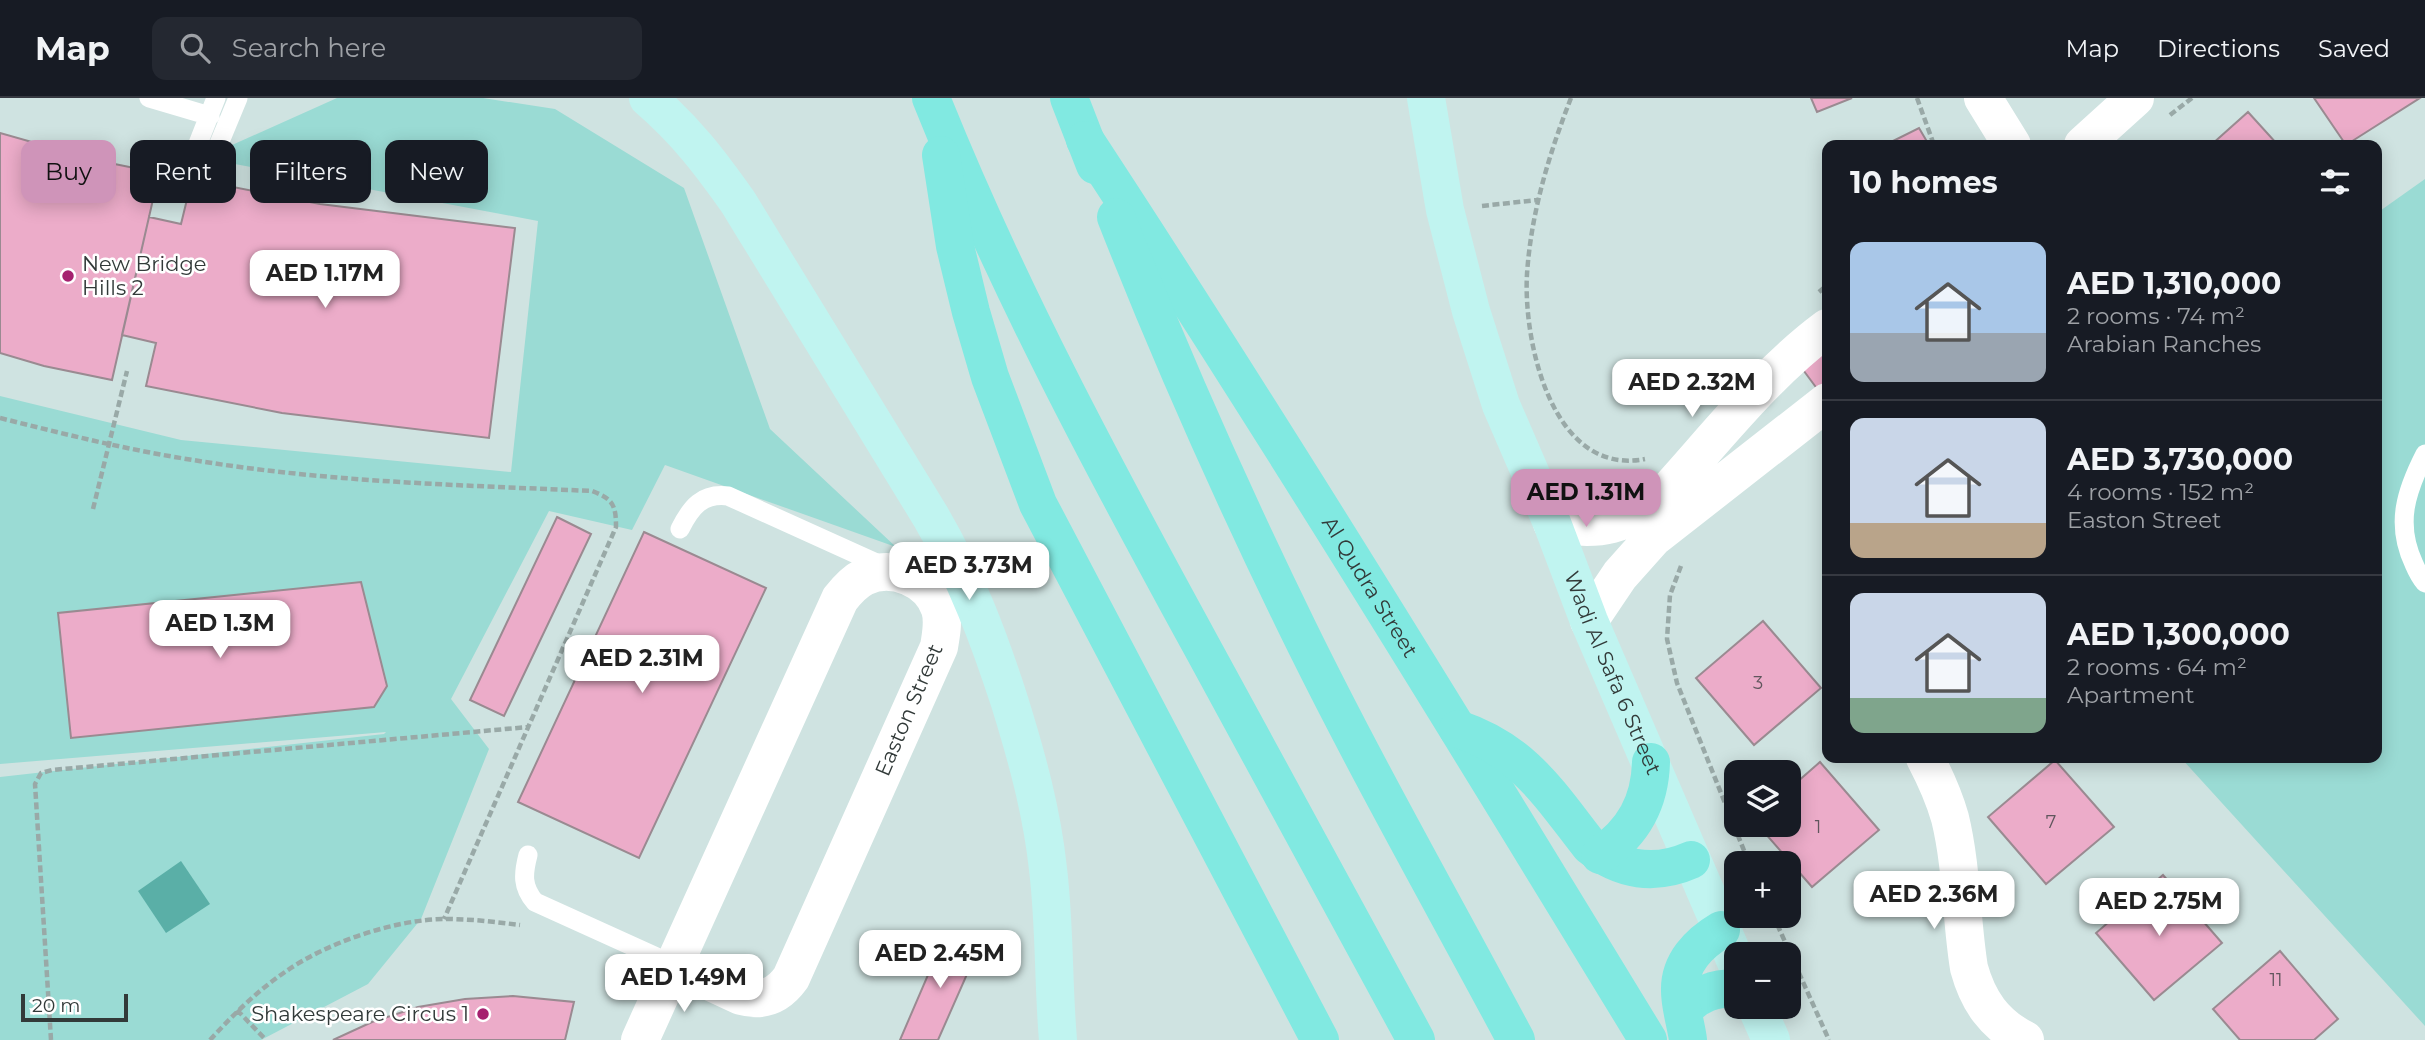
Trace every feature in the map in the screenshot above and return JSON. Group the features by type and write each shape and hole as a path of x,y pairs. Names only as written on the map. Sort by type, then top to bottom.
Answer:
{"main road":[{"name":"Al Qudra Street","path":"1069,98 1156,318 1222,468 1298,629 1516,1040"},
{"path":"933,105 956,246 971,312 990,377 1038,504 1320,1040"},
{"path":"933,105 990,234 1108,476 1416,1040"},
{"name":"Al Qudra Street","path":"1085,140 1235,372 1648,1040"},
{"path":"1458,729 1489,741 1517,759 1600,855 1645,871 1676,866 1691,860"},
{"path":"1600,855 1629,831 1639,815 1651,780 1651,761"},
{"path":"1686,1025 1680,990 1688,960 1697,948 1724,946"},
{"path":"1686,1025 1702,994 1724,988"}],"street":[{"path":"648,98 679,125 738,202 931,517 956,560 976,605 990,640 1024,749 1042,821 1049,873 1058,1040"},
{"name":"Wadi Al Safa 6 Street","path":"1426,98 1445,209 1471,311 1501,405 1552,523 1589,621 1727,942"},
{"path":"1983,98 2009,140"},
{"path":"2089,140 2136,98"},
{"path":"1552,523 1575,528 1599,528 1622,522 1643,512 1664,495 1805,345 1822,311"},
{"path":"1760,390 1775,412 1796,428"},
{"path":"1589,621 1620,575 1653,538 1822,406"},
{"path":"640,1040 841,599 851,586 865,576 882,572 898,573"},
{"name":"Easton Street","path":"674,965 752,999 764,999 775,994 785,987 791,978 939,646 943,628 940,609 931,592 916,580 898,573"},
{"path":"1928,763 1940,786 1950,818 1967,959 1974,987 1994,1019 2008,1032 2025,1040"},
{"path":"1762,1019 1771,1040"}],"lane":[{"path":"149,98 213,107 197,172 238,98"},
{"path":"2425,454 2414,474 2404,509 2406,546 2425,583"},
{"path":"680,528 694,505 704,498 716,494 728,496 898,573"},
{"path":"528,855 525,888 535,902 674,965"}],"path":[{"path":"1571,98 1554,142 1537,200 1527,273 1527,303 1537,363 1547,392 1574,438 1591,451 1612,460 1634,461 1656,457"},
{"path":"1917,98 1932,140"},
{"path":"1445,209 1537,200"},
{"path":"93,509 127,370"},
{"path":"0,418 108,445 196,461 346,478 592,491 608,497 616,511 616,527 443,919"},
{"path":"1682,563 1670,595 1667,639 1677,683 1744,851"},
{"path":"51,1040 35,784 41,773 528,727"},
{"path":"210,1040 237,1010 286,971 338,944 394,926 443,919 525,926"},
{"path":"1779,928 1829,1040"},
{"path":"237,1010 266,1040"}],"shaded area":[{"path":"337,98 483,98 555,109 684,188 770,429 896,547 665,465 632,530 549,511 451,699 489,749 421,919 368,984 261,1040 0,1040 0,777 386,732 0,764 0,396 181,440 511,472 538,221 442,203 488,203 488,140 385,140 385,192 371,190 371,140 250,140 250,167 236,164 236,143"},
{"path":"2425,179 2425,1026 2186,763 2382,763 2382,209"},
{"path":"181,861 210,904 166,933 138,891"}],"building":[{"path":"1811,98 1852,98 1817,112"},
{"path":"2314,98 2420,98 2354,140 2343,140"},
{"path":"2248,112 2273,140 2217,140"},
{"path":"1919,128 1926,140 1895,140"},
{"name":"New Bridge Hills 2","path":"0,133 25,140 21,140 21,203 116,203 116,164 130,167 130,203 152,203 112,380 44,366 0,353"},
{"path":"236,188 250,190 250,203 315,203 515,228 489,438 282,413 146,386 156,343 122,335 149,217 181,224 186,203 236,203"},
{"path":"1819,348 1822,352 1822,387 1818,390 1798,363"},
{"path":"557,517 591,534 504,716 470,700"},
{"path":"644,532 766,588 639,858 518,802"},
{"path":"361,582 387,686 374,707 71,738 58,613"},
{"path":"1763,621 1821,688 1754,745 1696,678"},
{"path":"1820,762 1879,830 1812,887 1801,874 1801,851 1781,851 1768,837 1801,837 1801,779"},
{"path":"2051,763 2058,763 2114,827 2046,884 1988,817"},
{"path":"2163,875 2222,943 2154,1000 2096,933"},
{"path":"946,933 979,947 938,1040 900,1040"},
{"path":"2280,951 2338,1019 2314,1040 2240,1040 2213,1009"},
{"name":"Shakespeare Circus 1","path":"513,996 574,1002 565,1040 333,1040 372,1022 418,1007 465,999"}],"place":[{"name":"New Bridge Hills 2","path":"68,276"},
{"name":"Shakespeare Circus 1","path":"483,1014"}]}
